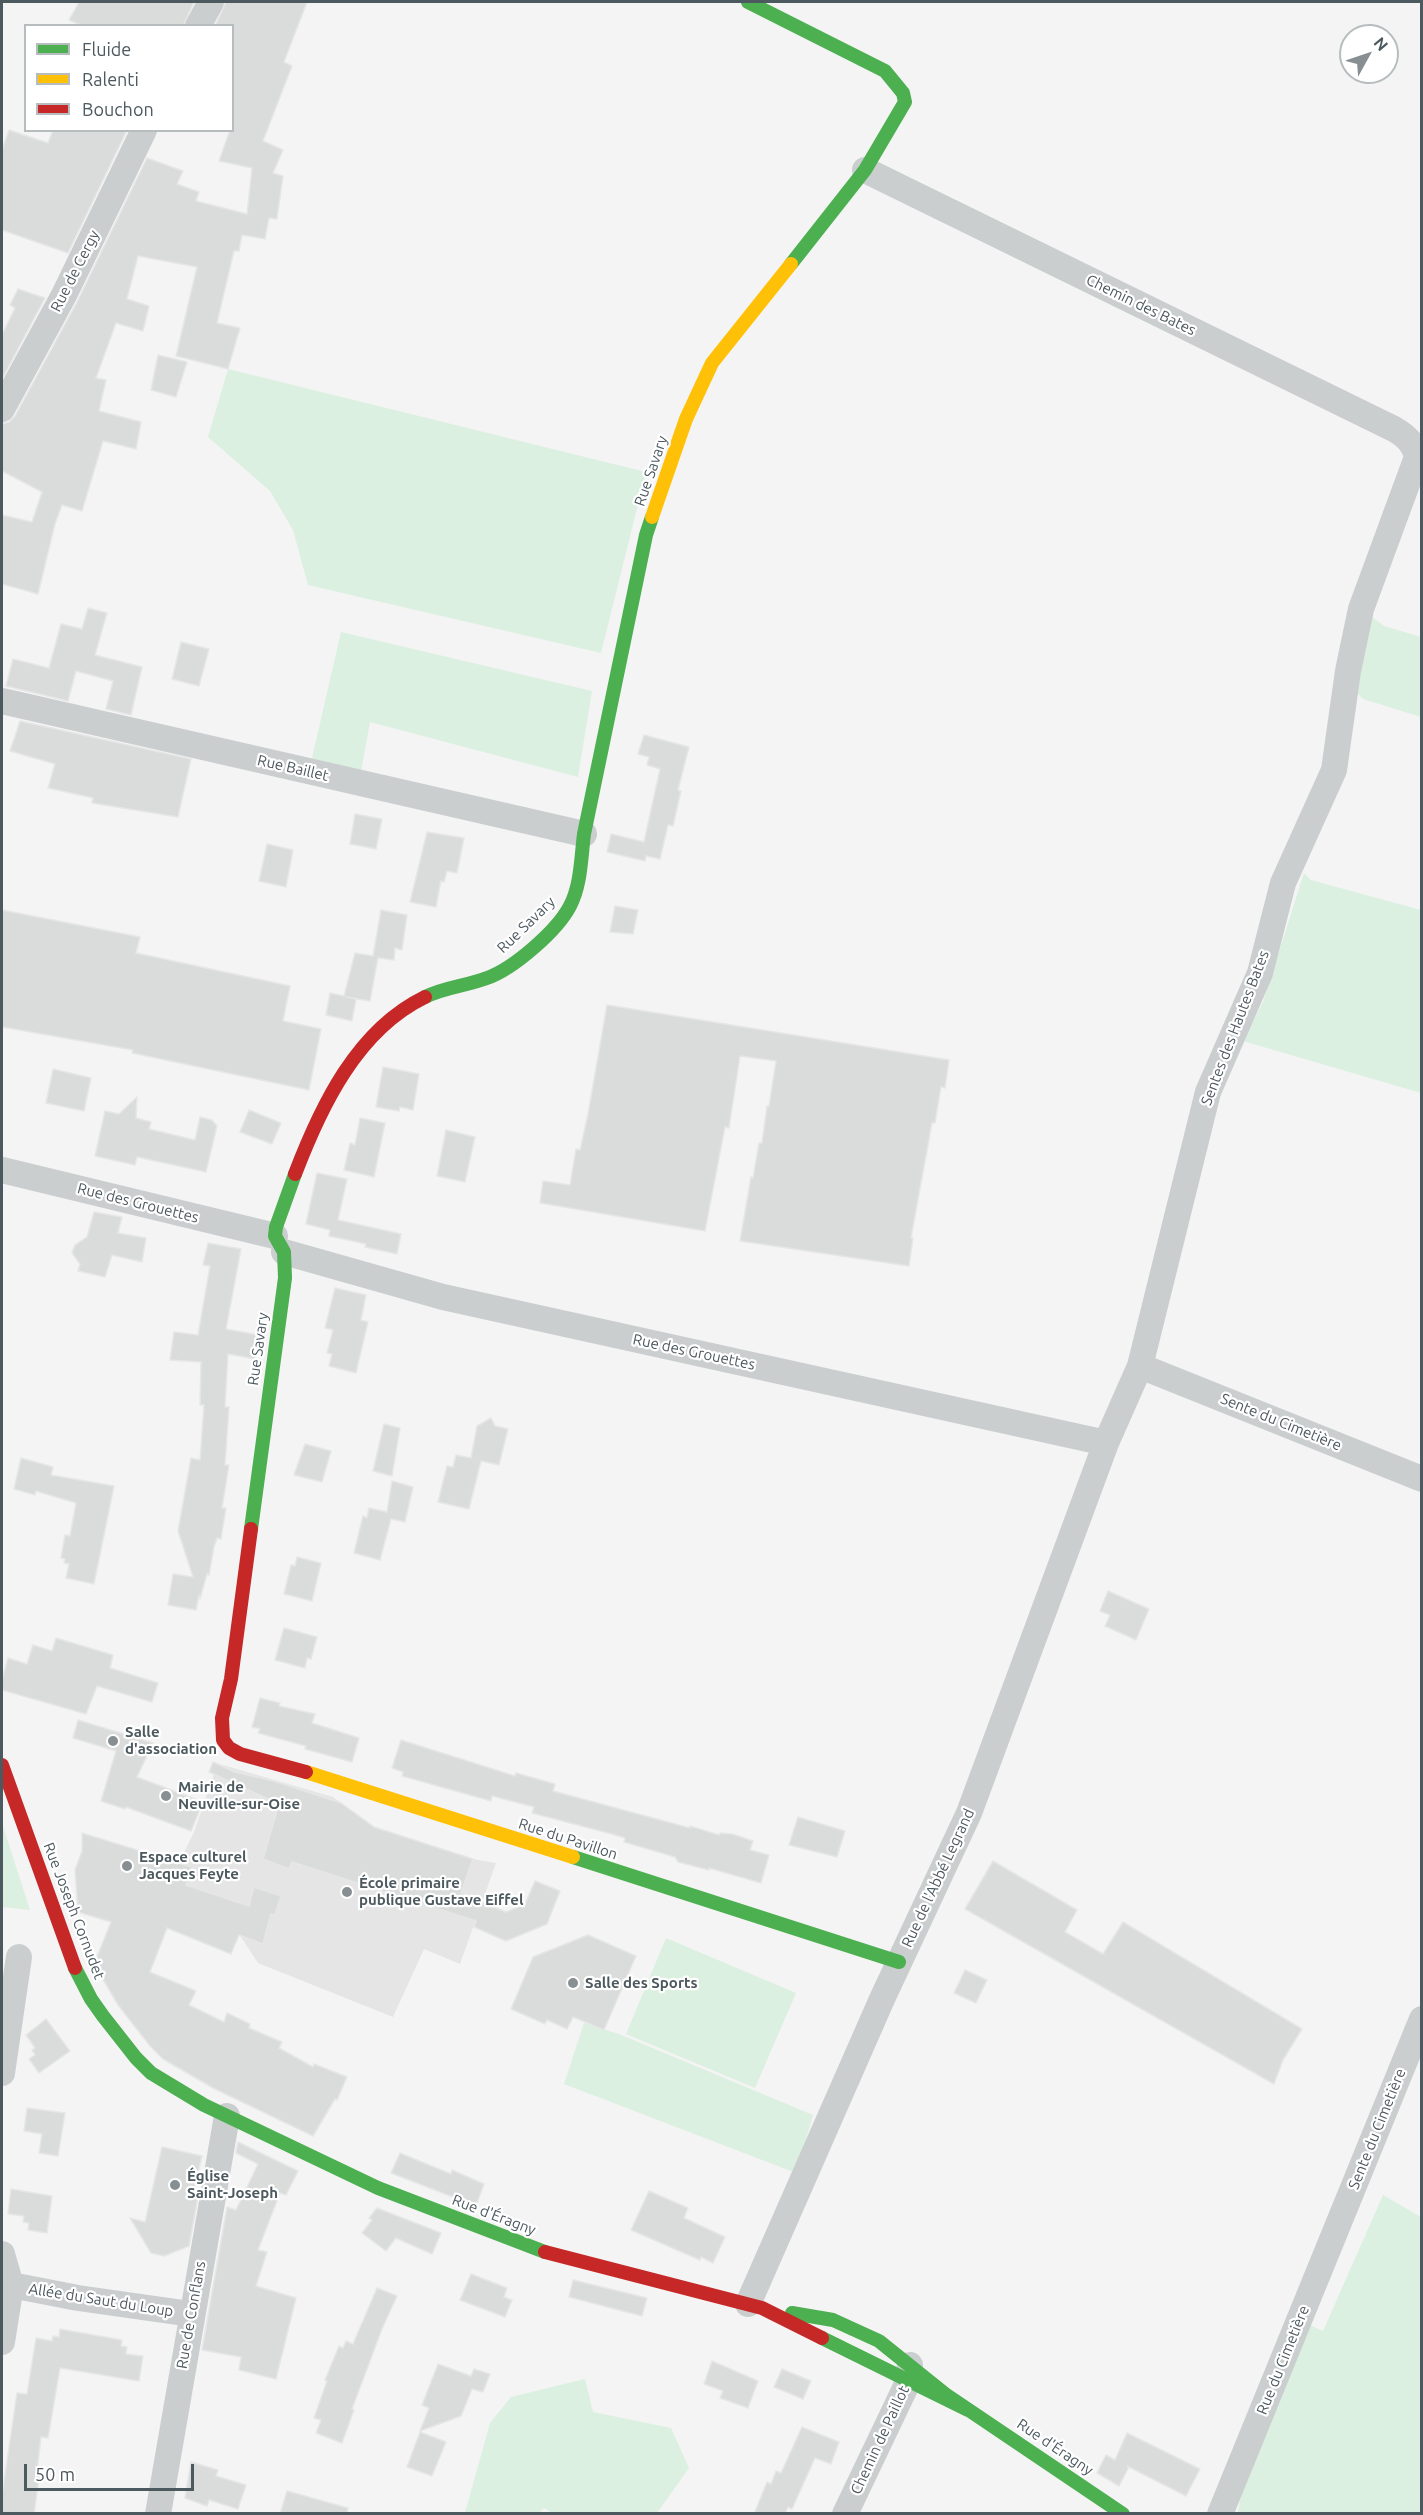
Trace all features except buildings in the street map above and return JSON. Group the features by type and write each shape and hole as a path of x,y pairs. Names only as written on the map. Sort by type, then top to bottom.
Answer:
{"street":[{"path":"199,24 211,2"},
{"name":"Rue Savary","path":"227,1749 221,1738 221,1723 233,1668 285,1278 279,1244 301,1154 340,1080 362,1048 387,1020 442,989 492,976 516,961 531,948 569,907 579,876 584,834 646,535 686,419 712,363 865,170 902,108 905,98 892,79 877,67 748,2"},
{"name":"Rue de Cergy","path":"2,409 64,295 143,132"},
{"name":"Chemin des Bates","path":"865,170 1394,429 1412,444"},
{"name":"Sentes des Hautes Bates","path":"1106,1443 1140,1366 1208,1092 1260,973 1283,883 1334,770 1356,625 1415,465 1417,457 1412,444"},
{"name":"Rue Baillet","path":"2,700 584,834"},
{"name":"Rue des Grouettes","path":"2,1170 279,1244 443,1297 1106,1443"},
{"name":"Sente du Cimetière","path":"1140,1366 1422,1479"},
{"name":"Rue de l'Abbé Legrand","path":"755,2306 899,1962 969,1814 1106,1443"},
{"name":"Rue du Pavillon","path":"227,1749 243,1756 279,1763 358,1788 899,1962"},
{"name":"Rue Joseph Cornudet","path":"2,1765 74,1966 91,1999 119,2038 151,2073 227,2116"},
{"path":"2,2073 19,1957"},
{"name":"Sente du Cimetière","path":"1346,2206 1422,2019"},
{"name":"Rue d'Éragny","path":"227,2116 378,2187 549,2254 755,2306 819,2316 848,2325 887,2345 909,2373"},
{"name":"Rue de Conflans","path":"158,2514 227,2116"},
{"name":"Rue du Cimetière","path":"1220,2514 1346,2206"},
{"name":"Allée du Saut du Loup","path":"2,2254 10,2285 2,2342"},
{"name":"Allée du Saut du Loup","path":"10,2285 78,2298 191,2314"},
{"name":"Rue d'Éragny","path":"755,2306 909,2373 1059,2469 1122,2514"},
{"name":"Chemin de Paillot","path":"845,2514 909,2373"}],"shaded area":[{"name":"École primaire publique Gustave Eiffel","path":"216,1763 333,1797 374,1827 473,1859 496,1863 460,1964 424,1949 393,2017 258,1963 239,1934 220,1926 228,1899 186,1885 192,1867 179,1863 194,1832"}],"green space":[{"path":"228,369 646,472 601,653 308,585 293,530 270,491 208,437"},
{"path":"1368,614 1384,626 1421,637 1421,717 1363,699 1356,692"},
{"path":"341,632 592,691 578,777 370,722 359,783 309,771"},
{"path":"1304,873 1311,880 1421,910 1421,1093 1243,1041 1263,1002"},
{"path":"2,1823 30,1910 2,1907"},
{"path":"666,1938 796,1993 755,2088 626,2034"},
{"path":"584,2023 619,2034 813,2115 796,2173 564,2084"},
{"path":"1383,2195 1421,2217 1421,2513 1238,2514 1244,2470 1305,2323 1323,2331"},
{"path":"585,2379 593,2412 671,2428 689,2468 657,2513 554,2514 544,2508 539,2513 465,2513 490,2423 511,2397"}],"traffic: fast":[{"path":"748,2 885,71 903,93 905,102 865,170 791,264"},
{"path":"425,997 487,978 509,966 555,927 574,898 584,834 646,535 652,517"},
{"path":"251,1529 285,1278 284,1252 275,1236 276,1227 295,1174"},
{"path":"573,1857 899,1962"},
{"path":"75,1968 103,2016 136,2058 151,2073 204,2105 378,2188 545,2252"},
{"path":"792,2313 833,2320 879,2341 945,2394 1123,2514"},
{"path":"822,2338 968,2410"}],"traffic: slow":[{"path":"652,517 686,419 712,363 791,264"},
{"path":"306,1772 573,1857"}],"traffic: jam":[{"path":"295,1174 317,1122 344,1072 380,1029 401,1011 425,997"},
{"path":"251,1529 231,1679 222,1718 223,1740 229,1748 240,1754 306,1772"},
{"path":"2,1765 75,1968"},
{"path":"545,2252 762,2308 822,2338"}],"place":[{"name":"Salle d'association","path":"113,1741"},
{"name":"Mairie de Neuville-sur-Oise","path":"166,1796"},
{"name":"Espace culturel Jacques Feyte","path":"127,1866"},
{"name":"École primaire publique Gustave Eiffel","path":"347,1892"},
{"name":"Salle des Sports","path":"573,1983"},
{"name":"Église Saint-Joseph","path":"175,2185"}]}
